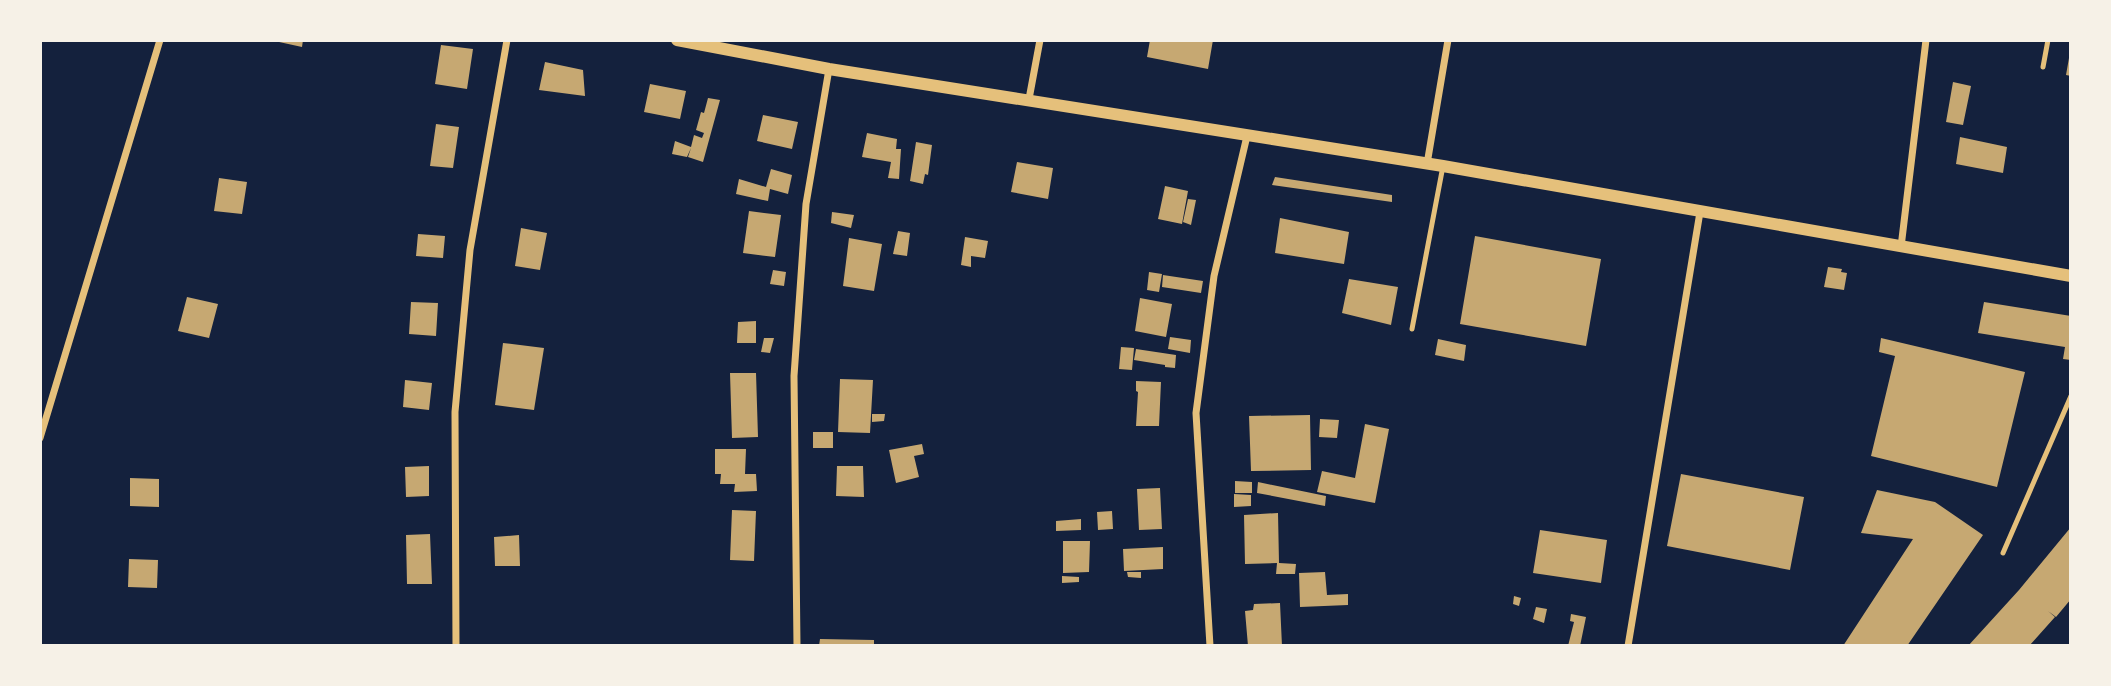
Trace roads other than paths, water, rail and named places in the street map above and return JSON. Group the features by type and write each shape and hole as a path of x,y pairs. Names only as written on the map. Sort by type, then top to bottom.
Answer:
{"street":[{"path":"40,438 160,40"},
{"path":"456,646 456,412 470,250 507,40"},
{"path":"677,40 829,69 1443,166 2071,276"},
{"path":"1029,99 1040,40"},
{"path":"1427,164 1448,40"},
{"path":"1901,247 1926,40"},
{"path":"797,646 794,376 806,204 829,69"},
{"path":"1210,646 1196,413 1214,276 1247,136"},
{"path":"1628,646 1699,212"}],"lane":[{"path":"2043,67 2048,40"},
{"path":"1412,329 1443,166"},
{"path":"2003,553 2071,396"}]}
